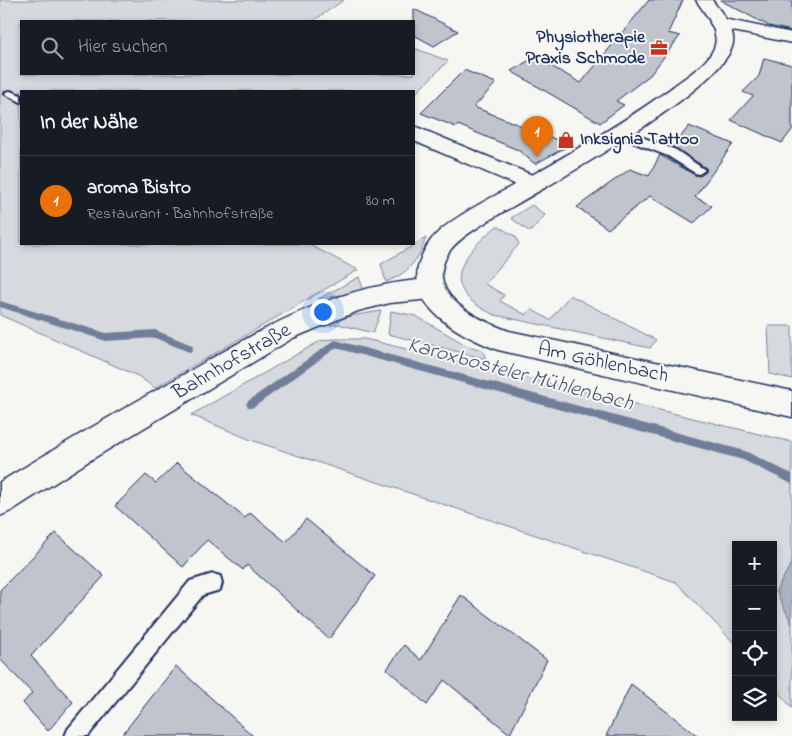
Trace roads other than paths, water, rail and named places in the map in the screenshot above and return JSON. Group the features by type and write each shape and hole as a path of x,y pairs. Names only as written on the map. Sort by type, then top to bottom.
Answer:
{"street":[{"path":"431,289 429,267 440,245 492,208 534,184 678,93 713,63 722,50 724,33 704,0"},
{"path":"719,23 792,38"},
{"path":"415,133 534,184"},
{"name":"Am Göhlenbach","path":"431,289 449,312 464,323 507,342 792,404"},
{"name":"Bahnhofstraße","path":"0,500 78,451 284,330 348,304 384,294 431,289"}],"lane":[{"path":"10,94 20,99"},
{"path":"618,132 672,153 699,170"},
{"path":"75,736 197,588 213,583"}],"waterway":[{"name":"Karoxbosteler Mühlenbach","path":"0,304 106,337 155,334 189,348"},
{"name":"Karoxbosteler Mühlenbach","path":"251,404 335,344 745,456 792,479"}],"place":[{"name":"Physiotherapie Praxis Schmode","path":"659,48"},
{"name":"Inksignia Tattoo","path":"566,140"},
{"name":"aroma Bistro","path":"537,157"}]}
